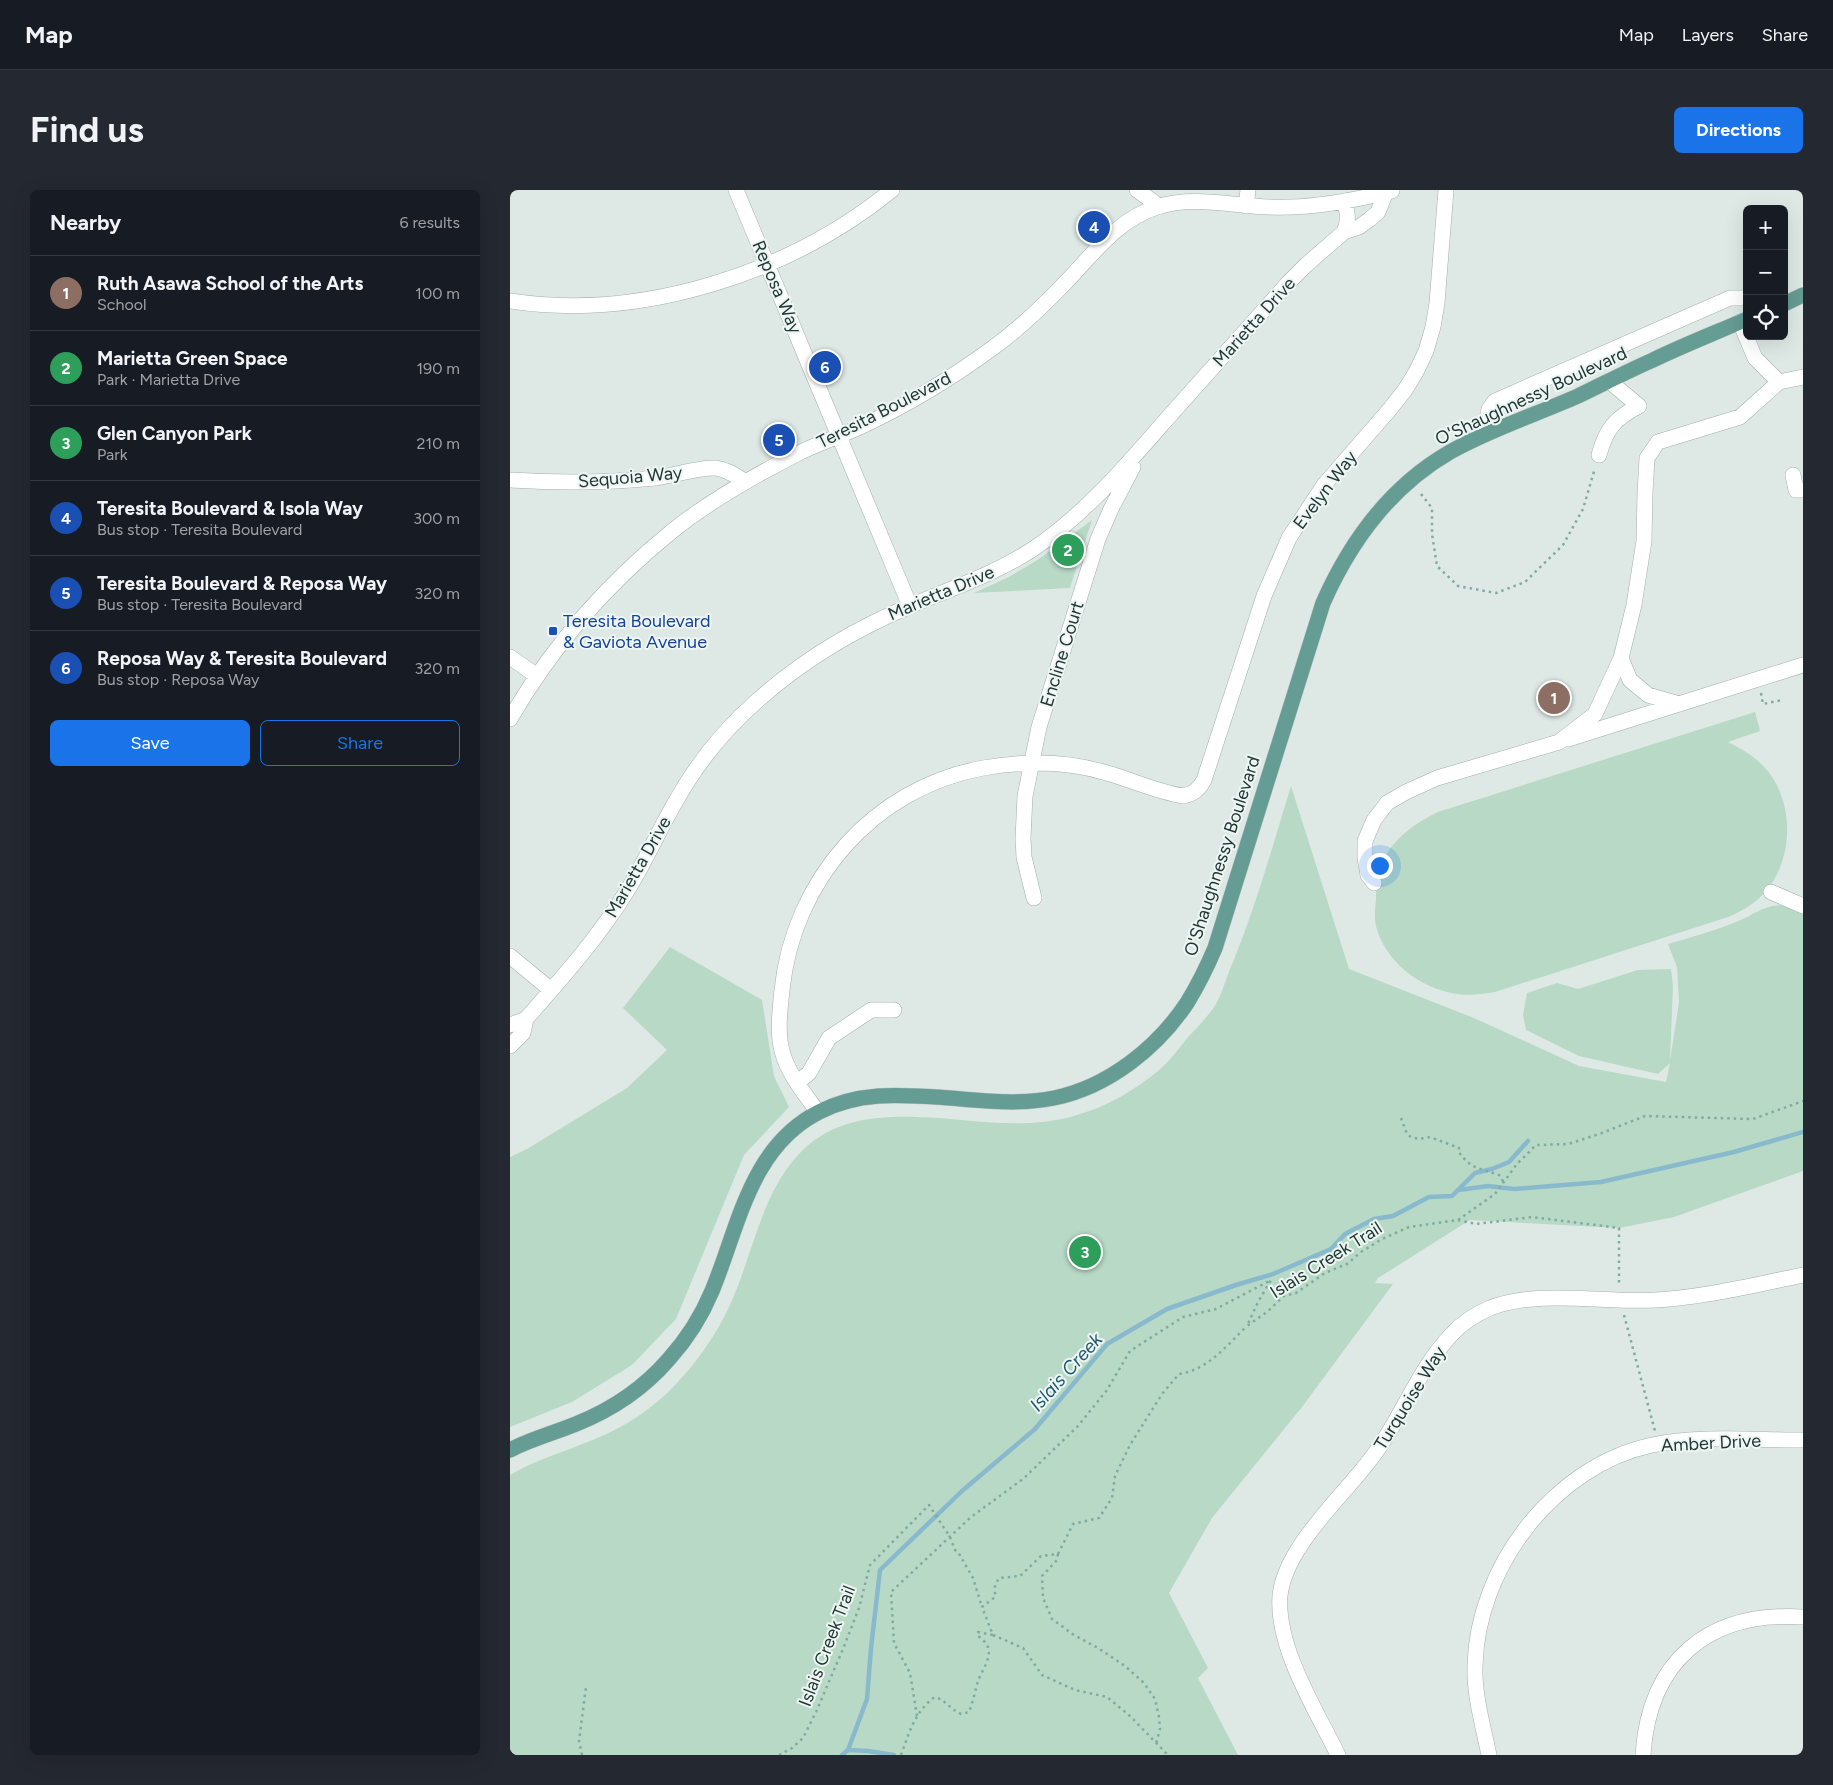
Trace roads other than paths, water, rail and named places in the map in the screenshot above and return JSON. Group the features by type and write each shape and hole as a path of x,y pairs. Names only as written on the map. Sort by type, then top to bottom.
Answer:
{"main road":[{"name":"O'Shaughnessy Boulevard","path":"510,1450 542,1436 575,1425 605,1410 634,1392 669,1360 689,1334 706,1304 749,1190 763,1164 774,1148 788,1134 818,1112 847,1101 877,1095 1008,1102 1055,1098 1100,1081 1129,1064 1154,1042 1186,1004 1215,948 1323,603 1340,566 1376,516 1400,490 1431,464 1449,453 1484,435 1743,321"}],"street":[{"name":"Reposa Way","path":"736,190 910,606"},
{"path":"510,301 576,304 635,300 690,291 767,265 801,250 856,218 892,190"},
{"path":"1137,190 1159,206"},
{"path":"1246,206 1248,190"},
{"name":"Evelyn Way","path":"1032,763 1088,768 1183,796 1192,794 1200,788 1264,596 1289,538 1324,485 1405,390 1426,351 1437,303 1446,190"},
{"name":"Teresita Boulevard","path":"510,720 537,676 564,640 596,604 671,532 700,510 746,482 797,454 859,427 905,404 970,365 1029,318 1057,292 1116,230 1140,213 1159,206 1180,202 1296,207 1344,201 1390,191"},
{"name":"Marietta Drive","path":"510,1046 523,1033 526,1019 594,939 612,914 629,888 676,799 711,750 756,702 804,664 852,633 910,606 986,575 1012,562 1048,538 1097,496 1162,426 1288,283 1344,232 1366,222 1378,212 1390,191"},
{"path":"1344,201 1348,214 1348,223 1344,232"},
{"path":"1484,435 1489,409 1495,401 1730,298 1743,298"},
{"path":"1750,340 1755,358 1779,382"},
{"path":"1559,742 1595,714 1621,658 1634,606 1644,541 1647,458 1658,442 1740,417 1779,382 1803,377"},
{"path":"1599,455 1604,436 1622,415 1639,406 1608,381"},
{"name":"Encline Court","path":"1034,898 1027,873 1023,838 1025,796 1040,727 1098,539 1110,509 1142,451 1162,426"},
{"name":"Sequoia Way","path":"510,480 567,482 627,480 656,478 713,468 725,469 746,482"},
{"path":"1793,476 1796,490 1803,490"},
{"path":"510,657 537,676"},
{"path":"1621,658 1630,680 1648,695 1679,704"},
{"path":"1374,883 1368,875 1365,841 1374,820 1387,802 1406,792 1437,778 1803,666"},
{"path":"818,1112 797,1083 785,1062 781,1049 780,1008 788,950 797,923 825,869 842,847 862,828 909,795 959,773 991,767 1032,763"},
{"path":"1771,892 1803,906"},
{"path":"510,956 550,990"},
{"path":"797,1083 809,1073 829,1038 871,1010 894,1010"},
{"name":"Marietta Drive","path":"510,1025 526,1019"},
{"name":"Turquoise Way","path":"1338,1755 1291,1659 1280,1616 1280,1595 1286,1573 1294,1556 1306,1538 1378,1450 1419,1379 1435,1354 1452,1334 1471,1318 1490,1308 1508,1302 1528,1299 1654,1300 1695,1296 1803,1275"},
{"name":"Amber Drive","path":"1489,1755 1476,1693 1474,1667 1476,1641 1482,1614 1505,1560 1520,1536 1557,1495 1602,1464 1625,1454 1659,1444 1681,1440 1803,1440"},
{"path":"1643,1755 1644,1735 1656,1695 1672,1667 1693,1646 1715,1631 1739,1622 1776,1616 1803,1617"}],"waterway":[{"path":"1459,1190 1488,1186 1514,1189 1601,1182 1734,1152 1803,1132"},
{"name":"Islais Creek","path":"842,1755 848,1750 867,1699 880,1570 962,1491 1035,1429 1107,1344 1167,1309 1273,1274 1331,1249 1345,1234 1374,1219 1393,1216 1429,1197 1452,1196 1475,1173 1509,1162 1528,1141"},
{"path":"848,1750 894,1755"}],"place":[{"name":"Teresita Boulevard & Isola Way","path":"1094,227"},
{"name":"Reposa Way & Teresita Boulevard","path":"825,367"},
{"name":"Teresita Boulevard & Reposa Way","path":"779,440"},
{"name":"Marietta Green Space","path":"1068,550"},
{"name":"Teresita Boulevard & Gaviota Avenue","path":"553,631"},
{"name":"Ruth Asawa School of the Arts","path":"1554,698"},
{"name":"Glen Canyon Park","path":"1085,1252"}]}
